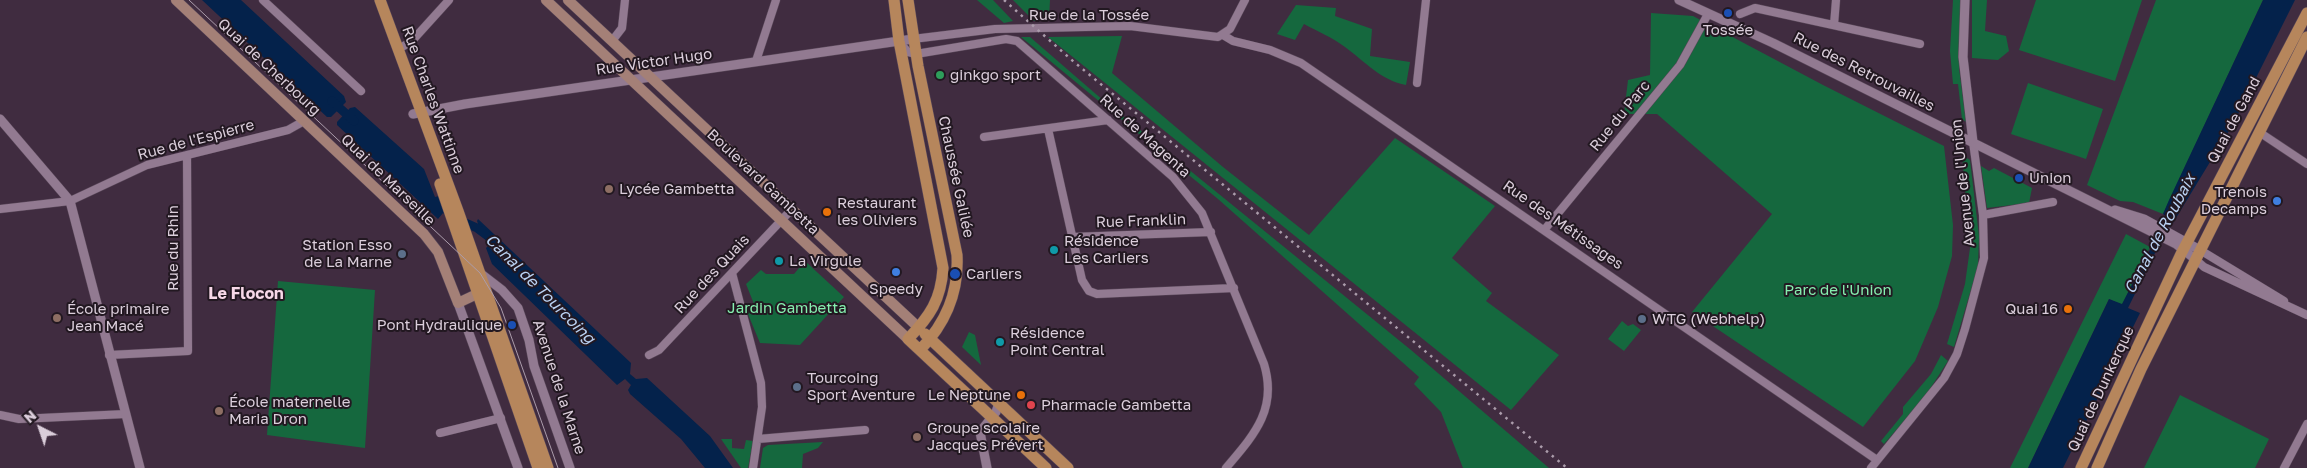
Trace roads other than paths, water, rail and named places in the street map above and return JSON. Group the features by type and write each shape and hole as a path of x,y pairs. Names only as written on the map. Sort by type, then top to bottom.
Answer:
{"main road":[{"name":"Quai de Cherbourg","path":"176,0 319,136"},
{"name":"Rue Charles Wattinne","path":"372,0 458,211 480,273"},
{"name":"Rue Charles Wattinne","path":"380,0 398,49 446,201 481,292"},
{"name":"Boulevard Gambetta","path":"546,0 1046,468"},
{"name":"Chaussée Galilée","path":"894,0 899,41 942,260 941,283 930,315 908,339"},
{"name":"Chaussée Galilée","path":"908,0 913,39 958,255 957,275 952,300 943,322 931,339 920,350"},
{"name":"Boulevard Gambetta","path":"571,1 649,77 1068,468"},
{"name":"Quai de Gand","path":"2182,243 2307,13"},
{"name":"Quai de Gand","path":"2198,254 2307,37"},
{"name":"Quai de Marseille","path":"319,136 383,194 435,247 458,303"},
{"name":"Quai de Dunkerque","path":"2081,468 2182,243"},
{"name":"Quai de Dunkerque","path":"2097,468 2141,369 2198,254"},
{"path":"480,273 481,292 538,468"},
{"path":"458,303 481,292"},
{"path":"481,292 548,468"}],"street":[{"path":"264,0 362,91"},
{"path":"398,49 411,42 449,0"},
{"path":"612,41 621,31 625,0"},
{"path":"756,62 776,0"},
{"path":"1223,35 1231,27 1245,0"},
{"path":"1417,83 1426,0"},
{"name":"Rue des Retrouvailles","path":"1679,0 1780,46 2096,204 2142,222 2182,243 2198,254"},
{"path":"1834,25 1836,0"},
{"name":"Avenue de l'Union","path":"1870,468 1941,383 1957,354 1982,271 1984,247 1983,215 1973,142 1963,42 1965,0"},
{"path":"1740,14 1755,8 1920,44"},
{"name":"Rue du Parc","path":"1545,229 1680,65 1708,14"},
{"name":"Rue de la Tossée","path":"913,39 995,29 1130,26 1212,37 1223,35"},
{"name":"Rue des Métissages","path":"1223,35 1233,42 1270,50 1301,63 1545,229 1877,460"},
{"name":"Rue Victor Hugo","path":"417,113 913,39"},
{"name":"Rue de Magenta","path":"916,54 1006,39 1014,40 1176,180 1202,213 1264,364 1268,387 1260,426 1226,468"},
{"path":"899,41 908,52 916,54"},
{"path":"0,119 70,201 140,468"},
{"path":"984,137 1108,120"},
{"name":"Rue de l'Espierre","path":"0,209 70,201 141,167 288,130 304,121"},
{"path":"1048,129 1084,284 1093,293 1234,288"},
{"path":"2259,132 2307,164"},
{"name":"Rue du Rhin","path":"109,355 188,351 186,155"},
{"path":"1983,215 2053,202"},
{"name":"Rue des Quais","path":"649,355 659,350 792,209"},
{"name":"Rue Franklin","path":"1072,237 1211,232"},
{"path":"2198,254 2204,267 2307,315"},
{"path":"2198,254 2307,315"},
{"name":"Avenue de la Marne","path":"480,273 502,290 519,310 529,340 534,366 570,468"},
{"path":"732,273 761,382 758,439 752,468"},
{"path":"481,292 493,287 502,290"},
{"path":"458,303 518,468"},
{"path":"987,468 980,435 982,428 992,416 999,403"},
{"path":"0,415 19,419 126,414"},
{"path":"440,433 500,418"},
{"path":"2284,468 2307,424"},
{"path":"758,439 865,430"}],"water":[{"path":"202,0 241,0 344,96 346,102 331,117 327,117"},
{"name":"Canal de Roubaix","path":"2263,0 2295,0 2233,124 2156,251 2128,308 2140,313 2063,468 2028,468 2109,299 2122,304 2167,217 2163,214 2169,200"},
{"path":"355,107 424,169 435,197 439,196 446,216 443,213 438,219 337,125 337,122 350,108"},
{"path":"478,219 631,363 630,374 636,379 647,378 710,436 733,468 705,468 681,439 630,394 628,390 631,385 625,379 617,385 492,264 486,248 488,246 507,265 510,263 483,237"}],"waterway":[{"name":"Canal de Tourcoing","path":"332,101 354,121"},
{"name":"Canal de Tourcoing","path":"459,220 477,228 489,237"}],"tram line":[{"path":"189,0 480,273 501,308 558,468"}],"railway":[{"path":"1004,0 1074,62 1567,468"}],"place":[{"name":"Tossée","path":"1728,13"},
{"name":"ginkgo sport","path":"940,75"},
{"name":"Union","path":"2019,178"},
{"name":"Lycée Gambetta","path":"609,189"},
{"name":"Trenois Decamps","path":"2277,201"},
{"name":"Restaurant les Oliviers","path":"827,212"},
{"name":"Résidence Les Carliers","path":"1054,250"},
{"name":"Station Esso de La Marne","path":"402,254"},
{"name":"La Virgule","path":"779,261"},
{"name":"Speedy","path":"896,272"},
{"name":"Carliers","path":"955,274"},
{"name":"Quai 16","path":"2068,309"},
{"name":"École primaire Jean Macé","path":"57,318"},
{"name":"WTG (Webhelp)","path":"1642,319"},
{"name":"Pont Hydraulique","path":"512,325"},
{"name":"Résidence Point Central","path":"1000,342"},
{"name":"Tourcoing Sport Aventure","path":"797,387"},
{"name":"Le Neptune","path":"1021,395"},
{"name":"Pharmacie Gambetta","path":"1031,405"},
{"name":"École maternelle Maria Dron","path":"219,411"},
{"name":"Groupe scolaire Jacques Prévert","path":"917,437"}],"district":[{"name":"Le Flocon","path":"246,294"}],"park label":[{"name":"Parc de l'Union","path":"1838,290"},
{"name":"Jardin Gambetta","path":"787,308"}]}
